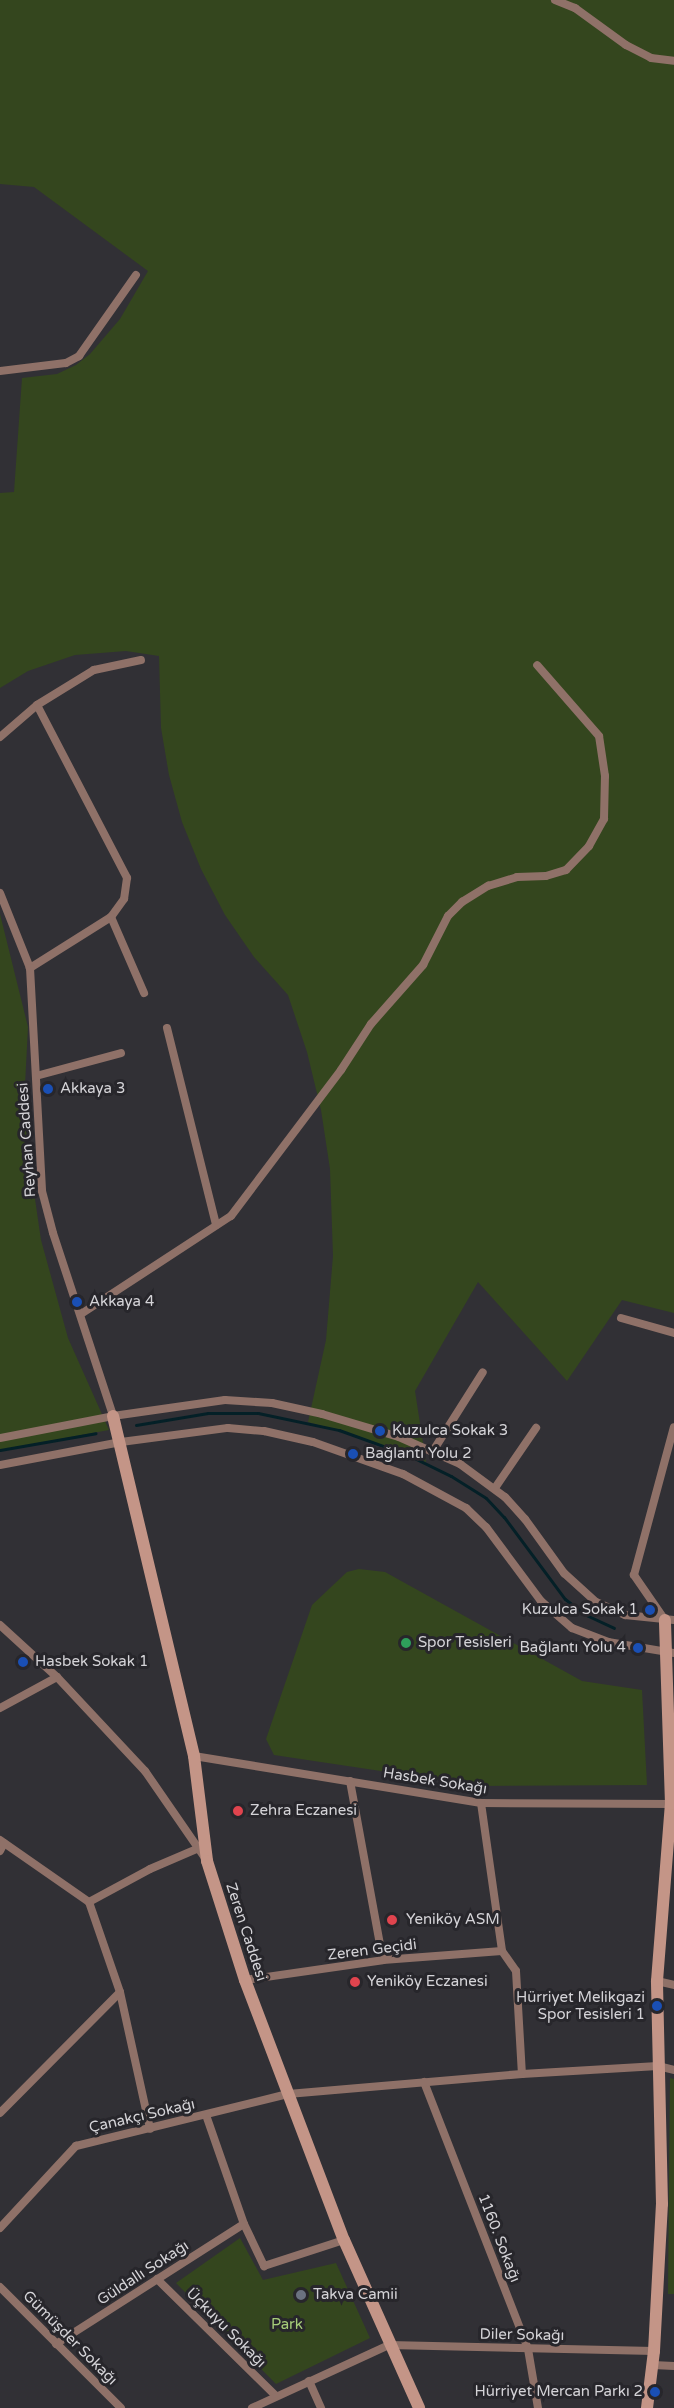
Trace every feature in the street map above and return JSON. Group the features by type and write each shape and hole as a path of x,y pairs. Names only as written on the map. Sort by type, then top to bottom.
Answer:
{"street":[{"path":"555,0 575,8 626,45 651,58 674,61"},
{"path":"0,371 66,363 79,356 136,275"},
{"path":"0,737 37,705 94,670 141,660"},
{"path":"81,1314 231,1216 340,1070 371,1024 423,965 448,916 455,909 488,886 517,877 546,876 566,870 575,864 602,826 605,776 599,736 537,665"},
{"path":"30,968 111,917 124,899 127,889 124,868 37,705"},
{"name":"Reyhan Caddesi","path":"0,893 30,968 42,1191 52,1233 81,1314 113,1416"},
{"path":"111,917 144,993"},
{"path":"167,1028 216,1226"},
{"path":"36,1076 121,1053"},
{"path":"621,1318 674,1333"},
{"path":"433,1451 483,1372"},
{"path":"0,1438 206,1401 258,1401 351,1422 433,1451 466,1467 495,1488 525,1519 564,1573 591,1599 617,1612 669,1620"},
{"name":"Zeren Caddesi","path":"113,1416 194,1756 207,1861 245,1980 344,2240 418,2408"},
{"path":"647,2408 653,2365 662,2204 657,1981 670,1895 673,1804 669,1620 634,1575 674,1427"},
{"path":"0,1465 121,1442 228,1428 264,1431 353,1454 403,1474 466,1508 486,1527 541,1600 572,1628 608,1642 669,1653"},
{"path":"495,1488 536,1428"},
{"path":"0,1625 57,1677 145,1770 207,1861"},
{"path":"0,1708 57,1677"},
{"name":"Hasbek Sokağı","path":"194,1756 481,1803 673,1804"},
{"path":"350,1781 383,1960"},
{"path":"481,1803 502,1951 516,1971 522,2074"},
{"path":"1,1845 89,1902 120,1992 150,2129"},
{"path":"89,1902 150,1869 199,1848"},
{"name":"Zeren Geçidi","path":"245,1980 383,1960 502,1951"},
{"path":"657,1981 674,1985"},
{"path":"0,2113 120,1992"},
{"name":"Çanakçı Sokağı","path":"0,2228 76,2146 288,2094 522,2074 658,2066 674,2070"},
{"name":"1160. Sokağı","path":"424,2082 528,2349 538,2408"},
{"path":"206,2115 244,2224 264,2266 344,2240"},
{"name":"Güldallı Sokağı","path":"56,2344 244,2224"},
{"name":"Üçkuyu Sokağı","path":"157,2279 276,2396"},
{"name":"Gümüşder Sokağı","path":"0,2287 121,2408"},
{"path":"252,2408 389,2345"},
{"name":"Diler Sokağı","path":"389,2345 654,2351"},
{"path":"653,2365 674,2366"},
{"path":"309,2381 321,2408"}],"green space":[{"path":"0,0 674,0 674,1313 622,1300 567,1381 478,1282 415,1391 426,1462 308,1422 326,1340 333,1256 330,1169 321,1110 307,1052 288,995 254,957 225,915 201,869 182,822 169,775 161,728 159,656 126,651 75,655 28,671 0,688 0,493 14,492 22,378 57,374 76,365 90,354 120,319 148,271 34,187 0,184"},
{"path":"0,914 28,1027 25,1085 27,1144 41,1240 68,1338 109,1430 0,1450"},
{"name":"Spor Tesisleri","path":"359,1569 385,1572 582,1681 642,1690 647,1785 481,1786 274,1755 266,1739 312,1605 347,1572"},
{"path":"670,2078 674,2079 674,2294 668,2294"},
{"name":"Park","path":"240,2238 263,2280 336,2263 370,2338 276,2384 176,2283"}],"waterway":[{"path":"136,1425 208,1413 258,1413 339,1430 408,1455 451,1476 486,1498 504,1517 565,1599 584,1614 614,1628"},
{"path":"0,1450 96,1433"}],"place":[{"name":"Akkaya 3","path":"48,1089"},
{"name":"Akkaya 4","path":"77,1302"},
{"name":"Kuzulca Sokak 3","path":"380,1431"},
{"name":"Bağlantı Yolu 2","path":"353,1454"},
{"name":"Kuzulca Sokak 1","path":"650,1610"},
{"name":"Spor Tesisleri","path":"406,1643"},
{"name":"Bağlantı Yolu 4","path":"638,1648"},
{"name":"Hasbek Sokak 1","path":"23,1662"},
{"name":"Zehra Eczanesi","path":"238,1811"},
{"name":"Yeniköy ASM","path":"392,1920"},
{"name":"Yeniköy Eczanesi","path":"355,1982"},
{"name":"Hürriyet Melikgazi Spor Tesisleri 1","path":"657,2006"},
{"name":"Takva Camii","path":"301,2295"},
{"name":"Hürriyet Mercan Parkı 2","path":"655,2392"}]}
